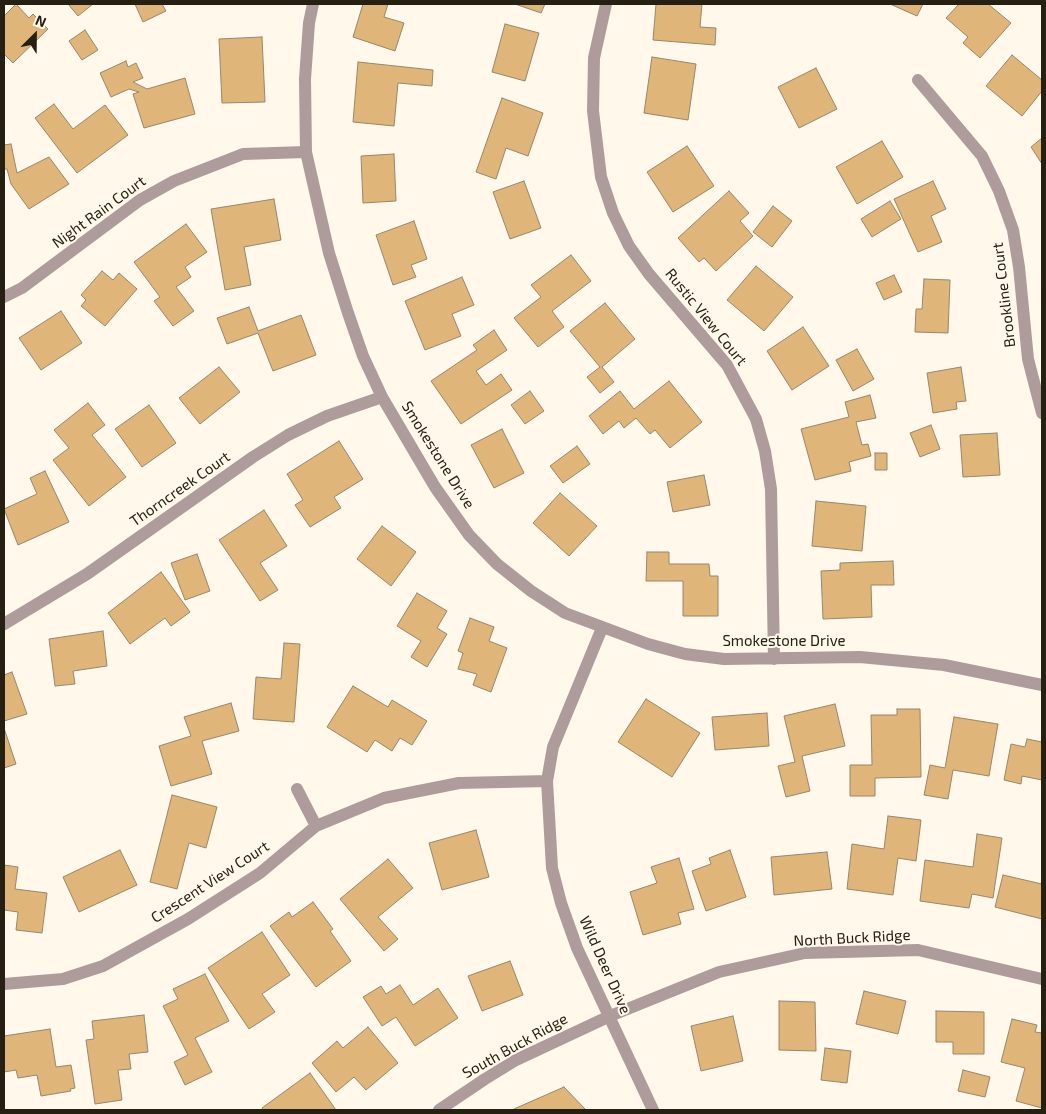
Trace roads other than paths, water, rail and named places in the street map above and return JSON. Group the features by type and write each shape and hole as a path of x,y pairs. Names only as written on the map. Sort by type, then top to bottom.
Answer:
{"street":[{"name":"Smokestone Drive","path":"313,4 309,23 305,79 306,152 329,253 345,305 363,356 382,397 435,487 480,546 497,564 530,591 565,613 602,628 685,654 724,659 860,658 944,665 1042,685"},
{"name":"Rustic View Court","path":"606,4 594,58 593,111 601,177 613,214 629,246 649,274 727,365 756,419 765,451 771,489 774,659"},
{"name":"Brookline Court","path":"918,80 982,156 999,191 1013,230 1019,267 1028,359 1042,413"},
{"name":"Night Rain Court","path":"4,297 22,288 140,200 174,181 243,154 306,152"},
{"name":"Thorncreek Court","path":"4,624 87,574 253,457 288,435 327,416 382,397"},
{"name":"Wild Deer Drive","path":"602,628 553,747 547,781 552,868 561,903 577,948 653,1110"},
{"name":"Crescent View Court","path":"4,984 62,979 103,966 188,919 260,873 316,826 384,798 459,783 547,781"},
{"path":"297,790 316,826"},
{"name":"North Buck Ridge","path":"610,1016 719,972 805,953 918,950 1042,979"},
{"name":"South Buck Ridge","path":"439,1110 516,1060 610,1016"}]}
